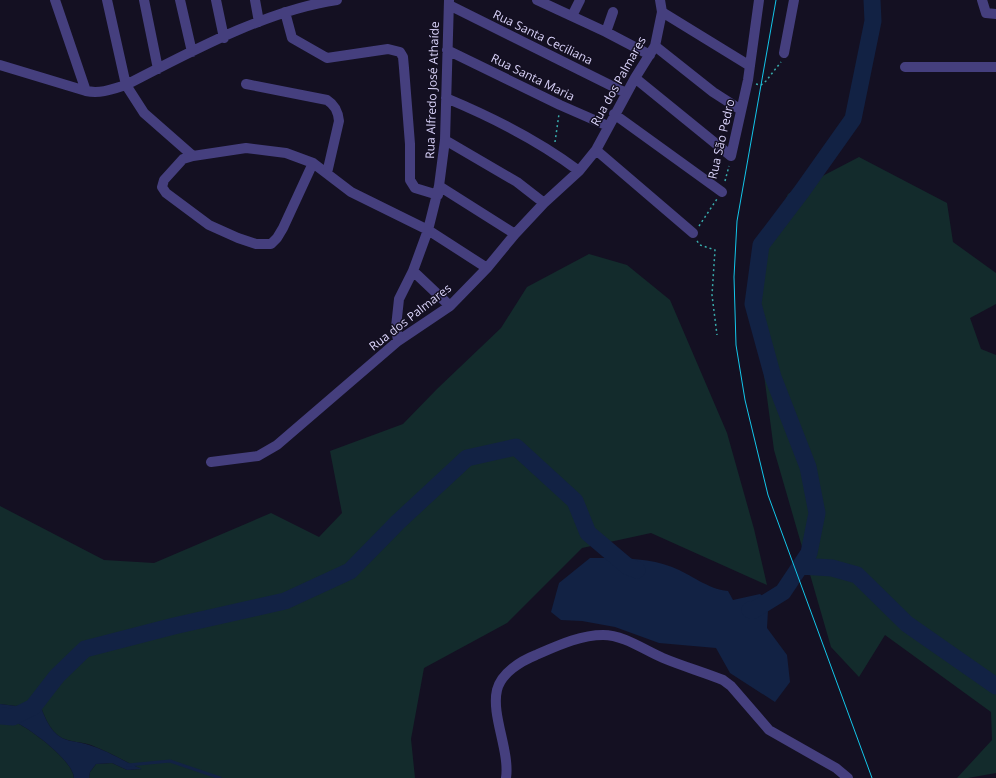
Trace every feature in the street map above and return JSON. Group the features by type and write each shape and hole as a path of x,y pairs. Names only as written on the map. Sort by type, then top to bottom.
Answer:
{"street":[{"path":"55,0 86,91"},
{"path":"107,0 126,85 144,113 193,156"},
{"path":"144,0 158,69"},
{"path":"180,0 192,52"},
{"path":"216,0 224,38"},
{"path":"255,0 260,22"},
{"path":"0,65 86,91 99,92 126,85 192,52 284,12 314,2 337,0"},
{"path":"537,0 606,32 652,50 741,110"},
{"path":"572,16 580,0"},
{"name":"Rua dos Palmares","path":"212,462 258,456 265,452 323,406 398,341 450,306 487,268 515,234 544,203 579,171 596,150 614,114 652,50 662,12 660,0"},
{"name":"Rua São Pedro","path":"731,156 748,80 759,0"},
{"path":"784,53 794,0"},
{"path":"982,0 985,11 994,14"},
{"name":"Rua Alfredo José Athaíde","path":"398,341 396,327 399,299 413,271 428,230 439,190 445,140 449,3"},
{"name":"Rua Santa Ceciliana","path":"449,3 626,93"},
{"path":"284,12 292,38 327,58 388,49 400,52 403,57 410,144 410,180 415,188 439,190 515,234"},
{"path":"606,32 613,12"},
{"path":"662,12 750,66"},
{"name":"Rua Santa Maria","path":"447,50 560,105 608,126"},
{"path":"905,67 996,67"},
{"path":"635,78 731,156"},
{"path":"246,84 327,100 332,103 338,113 339,121 327,173"},
{"path":"446,98 502,122 554,152 579,171"},
{"path":"614,114 722,192"},
{"path":"445,140 517,182 544,203"},
{"path":"313,163 283,228 273,242 266,245 238,238 209,225 166,193 162,188 164,180 183,160 193,156 246,148 286,154 313,163 351,192 428,230 487,268"},
{"path":"596,150 693,233"},
{"path":"413,271 450,306"},
{"path":"506,778 503,740 496,706 496,692 499,683 505,675 530,658 575,640 605,635 621,639 663,658 723,680 740,696 769,730 836,768 848,778"}],"path":[{"path":"748,80 751,83 761,85 782,61 784,53"},
{"path":"554,152 560,105"},
{"name":"Rua São Pedro","path":"693,233 722,192 731,156"},
{"path":"693,233 700,245 715,250 712,295 717,335"}],"green space":[{"path":"859,157 947,203 953,242 996,273 996,304 970,318 981,349 996,355 996,773 968,778 957,778 992,740 991,712 885,635 859,677 831,647 774,450 751,277 788,194"},
{"path":"589,254 627,265 670,300 727,433 754,529 767,585 651,533 582,548 507,623 424,668 411,739 415,778 89,778 90,772 96,764 112,763 127,770 141,769 91,745 62,738 57,735 50,727 39,702 16,706 0,704 0,506 104,560 154,563 271,513 319,537 342,513 330,451 403,424 437,389 501,328 527,287"},
{"path":"0,722 12,722 19,724 34,733 60,756 72,771 74,778 0,778"}],"water":[{"path":"590,558 652,561 672,567 720,590 728,591 733,600 760,594 774,605 768,610 767,628 787,655 790,682 775,702 730,673 716,648 659,643 615,627 582,621 561,620 551,612 559,583"},
{"path":"39,702 50,727 57,735 62,738 99,748 142,769 127,770 112,763 96,764 90,772 89,778 74,778 72,771 60,756 34,733 19,724 12,722 0,722 0,704 16,706"}],"waterway":[{"path":"750,610 754,610 783,592 809,553 817,513 808,467 773,377 753,304 761,245 802,191 853,119 873,21 872,0"},
{"path":"0,716 13,717 33,707 57,676 85,649 174,626 285,601 350,571 398,522 467,458 516,447 575,501 588,533 627,566 637,570"},
{"path":"800,566 832,568 857,575 907,624 996,686"},
{"path":"128,765 170,761 220,778"}],"tram line":[{"path":"776,0 737,221 734,277 736,345 745,400 768,495 872,778"}]}
